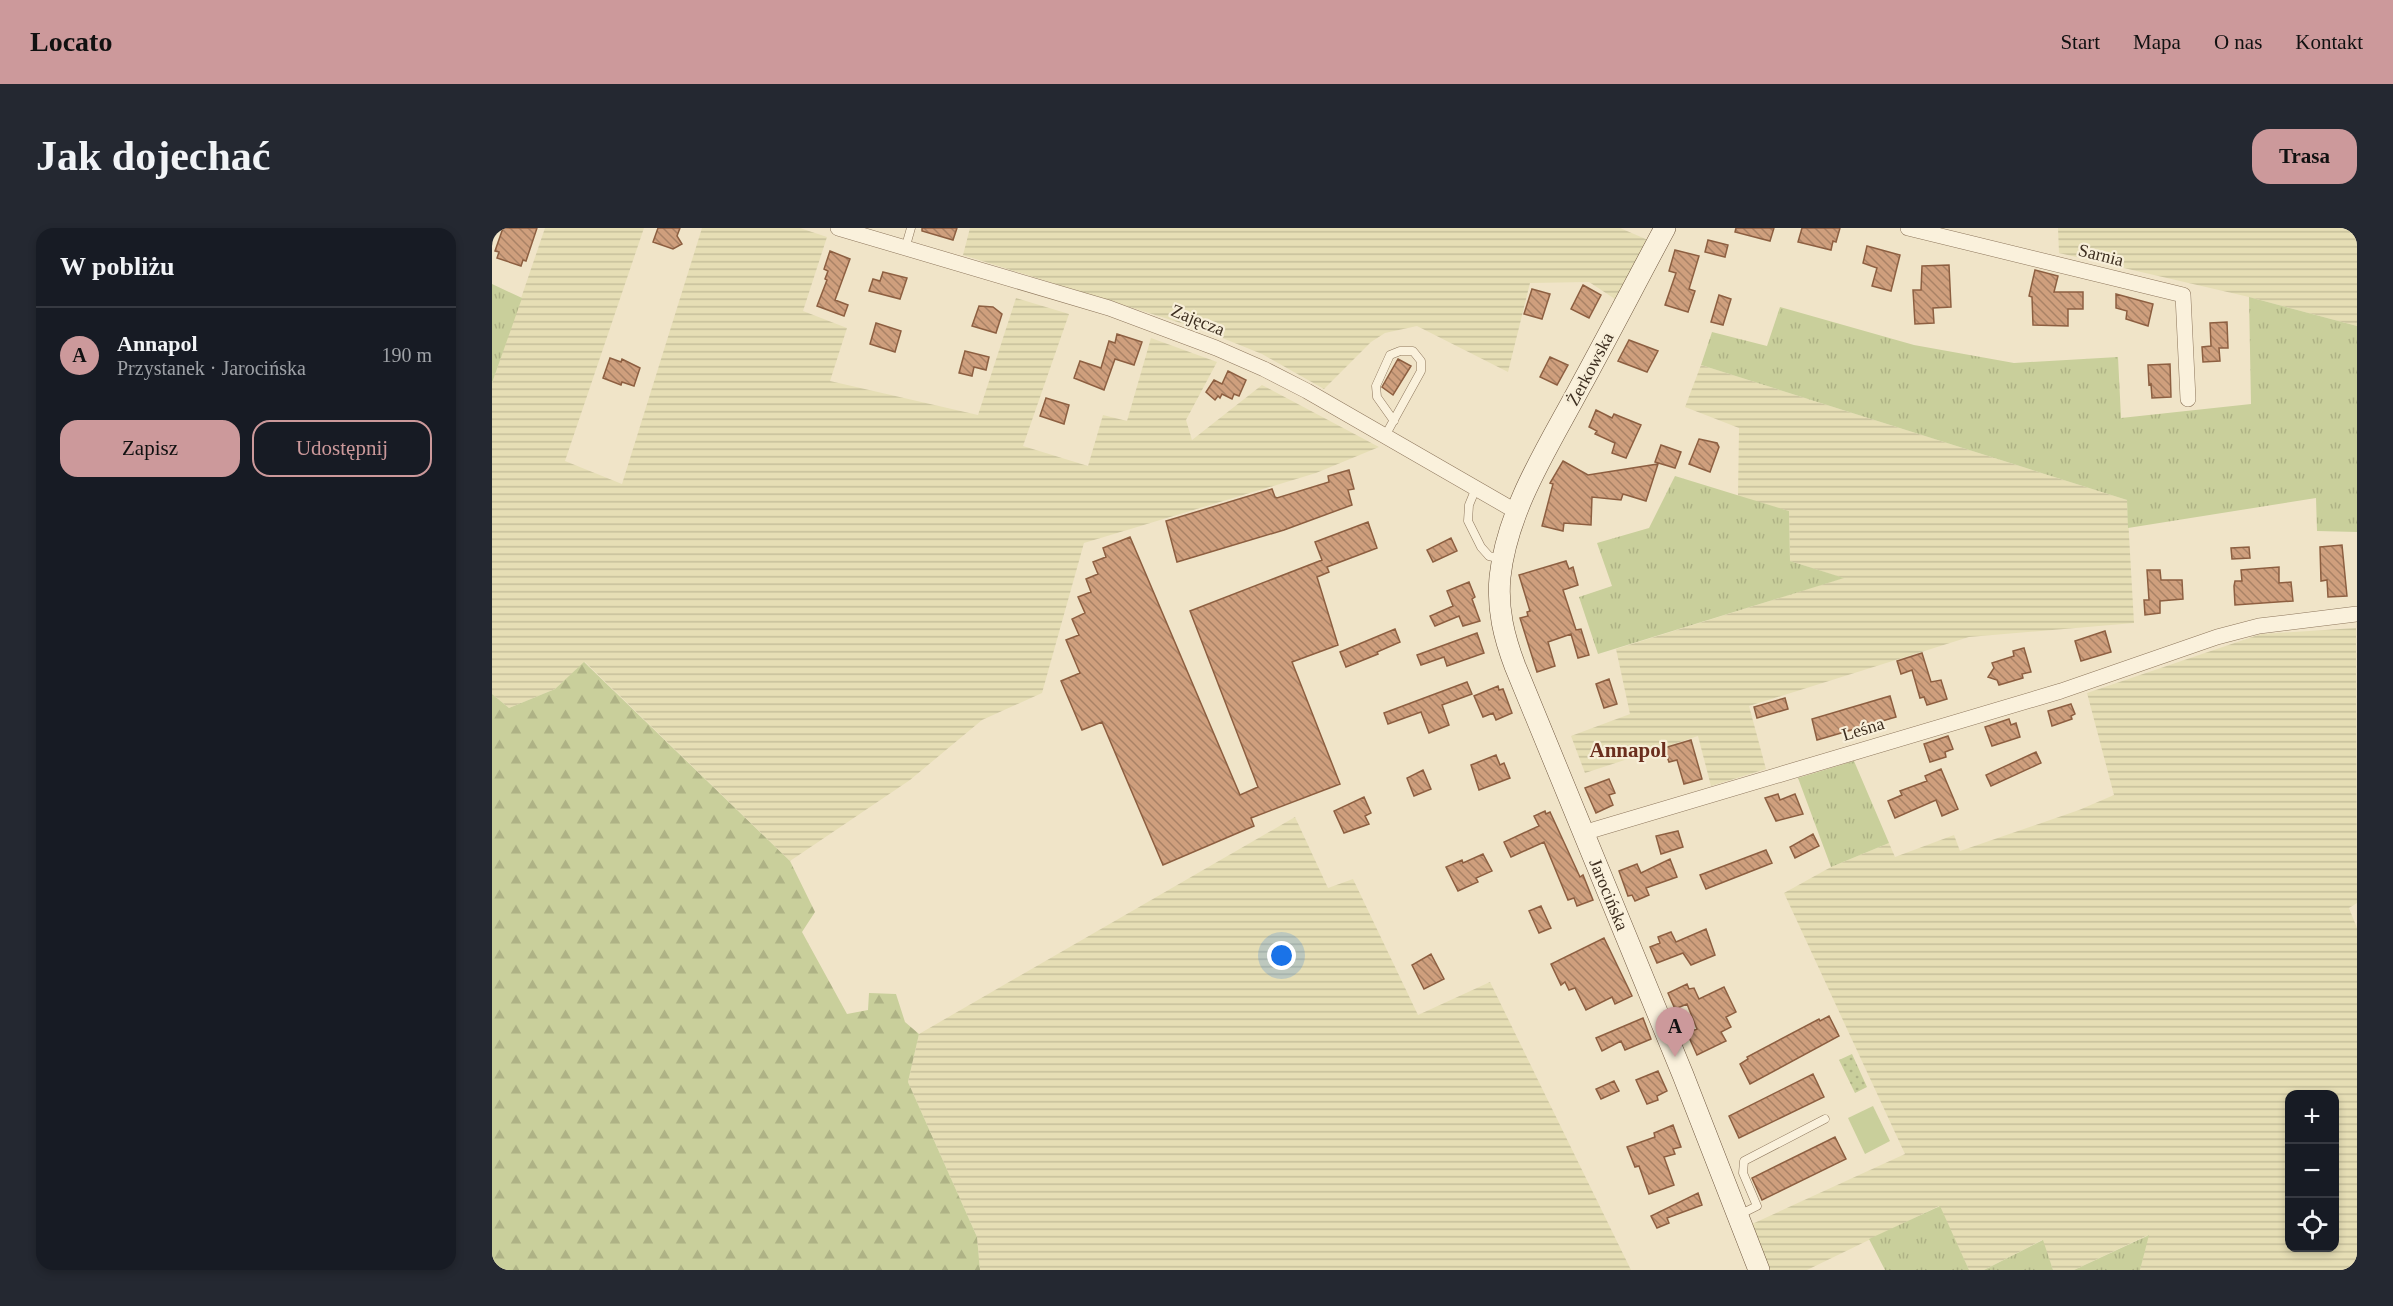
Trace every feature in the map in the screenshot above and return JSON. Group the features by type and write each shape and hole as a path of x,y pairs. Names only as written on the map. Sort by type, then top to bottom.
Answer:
{"street":[{"name":"Zajęcza","path":"838,228 1109,308 1161,326 1264,369 1517,512"},
{"name":"Żerkowska","path":"1517,512 1545,452 1665,228"},
{"name":"Sarnia","path":"1908,228 2183,295 2188,399"},
{"name":"Jarocińska","path":"1517,512 1503,560 1499,599 1501,622 1515,666 1760,1270"},
{"name":"Leśna","path":"1583,833 2061,691 2217,637 2259,626 2357,614"}],"lane":[{"path":"905,249 910,228"},
{"path":"1385,436 1394,421 1421,370 1421,361 1413,351 1400,351 1390,355 1376,386 1377,397 1394,421"},
{"path":"1476,488 1469,505 1468,521 1481,547 1489,556 1503,560"},
{"path":"1738,1215 1757,1206 1743,1173 1744,1161 1825,1119"}],"shaded area":[{"path":"545,228 644,228 565,461 622,484 702,228 800,228 827,237 803,311 847,328 830,381 978,415 1016,298 1069,314 1023,446 1088,466 1103,415 1127,421 1151,338 1217,362 1186,420 1192,440 1262,385 1379,447 1316,473 1084,543 1042,693 982,720 910,780 790,861 585,662 555,689 509,708 492,694 492,383"},
{"path":"970,228 1620,228 1648,240 1615,299 1589,282 1530,283 1508,372 1417,326 1385,333 1371,342 1324,389 1262,354 1200,329 963,255"},
{"path":"2058,228 2357,228 2357,326 2249,297 2059,253"},
{"path":"1701,365 2127,500 2134,623 1969,637 1749,706 1766,769 1711,786 1698,736 1585,773 1571,736 1630,714 1616,649 1843,578 1790,561 1789,511 1738,497 1739,428 1685,407"},
{"path":"2356,628 2357,903 2349,908 2357,928 2357,1270 2140,1270 2148,1235 2074,1270 2053,1270 2042,1240 1984,1270 1969,1270 1939,1206 1807,1270 1770,1270 1752,1224 1905,1154 1784,893 1831,867 1889,843 1895,857 1954,835 1960,851 2079,810 2114,795 2087,693 2261,634"},
{"path":"1295,817 1328,888 1353,879 1418,1015 1490,982 1631,1270 980,1270 977,1237 908,1082 919,1034"}],"green space":[{"path":"492,284 522,298 492,383"},
{"path":"2249,297 2357,326 2357,532 2317,531 2316,498 2128,528 2127,500 1701,365 1712,332 1767,346 1780,307 1914,345 2014,363 2118,357 2121,418 2251,404"},
{"path":"1675,476 1789,511 1790,561 1844,578 1598,654 1579,597 1612,586 1597,543 1649,528"},
{"path":"584,662 790,861 815,912 802,932 847,1014 868,1010 869,993 896,994 905,1022 919,1034 908,1082 977,1237 980,1270 492,1270 492,694 509,708 555,689"},
{"path":"1854,761 1889,843 1831,867 1798,778"},
{"path":"1852,1054 1867,1087 1855,1093 1839,1060"},
{"path":"1873,1106 1890,1141 1865,1154 1848,1118"},
{"path":"1940,1206 1969,1270 1885,1270 1869,1239"},
{"path":"2149,1235 2140,1270 2074,1270"},
{"path":"2043,1240 2053,1270 1984,1270"}],"building":[{"path":"503,228 537,228 526,261 523,260 521,266 497,258 499,252 495,251"},
{"path":"658,228 680,228 677,236 682,244 673,249 653,242"},
{"path":"922,228 957,228 953,240 922,231"},
{"path":"1736,228 1774,228 1770,241 1735,232"},
{"path":"1802,228 1840,228 1831,250 1798,242"},
{"path":"1708,240 1728,245 1725,257 1705,252"},
{"path":"1867,246 1900,255 1891,291 1872,286 1877,268 1863,263"},
{"path":"1675,250 1699,256 1689,289 1695,291 1688,312 1665,305 1676,273 1669,271"},
{"path":"830,251 850,259 835,300 848,305 844,316 817,306 827,280 825,279 828,271 824,269"},
{"path":"1949,265 1951,307 1933,308 1934,323 1915,324 1913,290 1921,290 1922,266"},
{"path":"2035,270 2058,276 2054,292 2083,292 2083,309 2068,309 2068,326 2033,325 2032,297 2029,296"},
{"path":"883,272 907,278 900,299 869,291 873,279 880,281"},
{"path":"1583,285 1601,295 1589,318 1571,309"},
{"path":"1532,289 1550,294 1542,319 1524,314"},
{"path":"2116,294 2153,304 2148,326 2126,319 2127,311 2116,308"},
{"path":"1719,295 1731,299 1723,325 1711,322"},
{"path":"979,306 993,307 1002,314 996,333 972,326"},
{"path":"2227,322 2228,348 2219,348 2220,361 2203,362 2202,347 2211,346 2210,323"},
{"path":"876,323 901,331 895,352 870,344"},
{"path":"1117,334 1142,342 1134,365 1115,359 1104,390 1074,378 1080,361 1101,368 1109,341 1115,343"},
{"path":"1629,340 1658,351 1647,372 1618,361"},
{"path":"965,351 989,357 986,370 974,367 972,376 959,373"},
{"path":"1550,357 1568,365 1557,385 1540,377"},
{"path":"610,358 621,362 622,359 640,368 634,386 622,382 621,385 603,378"},
{"path":"1398,359 1411,366 1393,395 1382,387"},
{"path":"2170,364 2171,397 2152,398 2148,365"},
{"path":"1228,371 1246,380 1239,396 1234,394 1232,399 1222,394 1215,400 1206,392 1214,380 1222,384"},
{"path":"1046,398 1069,405 1064,424 1040,416"},
{"path":"1596,410 1612,418 1614,414 1641,425 1626,458 1612,453 1615,443 1595,434 1597,431 1589,427"},
{"path":"1699,439 1717,443 1719,447 1710,472 1689,464"},
{"path":"1661,445 1681,452 1675,468 1655,462"},
{"path":"1563,461 1588,475 1658,464 1646,501 1623,494 1621,500 1592,497 1591,525 1564,523 1563,531 1542,526 1553,484 1550,483"},
{"path":"1349,470 1354,489 1348,490 1352,505 1284,530 1177,562 1166,521 1272,489 1277,498 1329,482 1328,476"},
{"path":"1368,522 1377,548 1327,567 1329,572 1317,577 1338,645 1292,662 1340,784 1251,818 1254,826 1163,865 1102,722 1082,730 1061,681 1080,673 1066,640 1079,635 1072,619 1085,613 1078,597 1091,592 1086,579 1098,574 1093,562 1106,557 1103,548 1130,537 1240,795 1258,787 1190,611 1322,560 1315,542"},
{"path":"1451,538 1457,551 1433,562 1427,550"},
{"path":"2342,545 2347,596 2328,597 2327,580 2321,581 2320,547"},
{"path":"2249,547 2250,558 2232,559 2231,548"},
{"path":"1566,561 1569,569 1573,567 1578,585 1563,590 1576,630 1581,629 1589,655 1578,658 1571,634 1548,642 1555,666 1537,672 1520,618 1528,616 1527,612 1530,611 1519,575"},
{"path":"2279,567 2279,583 2291,582 2293,601 2235,605 2234,586 2235,581 2242,581 2241,570"},
{"path":"2147,570 2160,570 2161,580 2182,580 2183,599 2160,601 2160,613 2145,615 2144,600 2149,600"},
{"path":"1469,582 1480,621 1463,626 1459,616 1435,626 1430,616 1453,606 1447,591"},
{"path":"1395,629 1400,642 1346,667 1340,652"},
{"path":"2105,631 2111,652 2081,661 2075,641"},
{"path":"1477,633 1484,653 1447,666 1444,657 1421,665 1417,655"},
{"path":"2024,648 2031,672 2022,674 2023,678 1999,685 1997,680 1988,677 1994,668 1992,663 2014,656 2013,651"},
{"path":"1922,653 1931,682 1941,680 1947,699 1927,705 1924,697 1920,698 1912,670 1901,674 1897,661"},
{"path":"1609,679 1617,704 1604,708 1596,684"},
{"path":"1467,682 1472,694 1442,705 1449,725 1429,733 1421,712 1388,724 1384,713"},
{"path":"1498,686 1499,690 1503,689 1512,713 1496,720 1493,713 1483,717 1474,696"},
{"path":"1890,696 1896,717 1817,740 1812,719"},
{"path":"1785,698 1788,709 1757,718 1754,707"},
{"path":"2071,704 2075,714 2071,716 2072,719 2052,726 2048,711"},
{"path":"2009,719 2011,725 2016,723 2020,737 1992,746 1985,727"},
{"path":"1948,736 1953,749 1945,752 1946,757 1930,762 1924,744"},
{"path":"1691,740 1702,779 1684,784 1677,760 1669,762 1664,748"},
{"path":"2036,752 2041,763 1991,786 1986,775"},
{"path":"1496,755 1500,765 1504,763 1510,778 1479,790 1471,765"},
{"path":"1941,769 1958,809 1942,816 1936,800 1895,818 1888,801 1902,795 1900,791 1927,781 1925,776"},
{"path":"1423,770 1431,789 1414,796 1407,778"},
{"path":"1609,779 1615,793 1609,795 1613,805 1596,813 1585,788"},
{"path":"1778,794 1780,800 1795,794 1803,814 1776,821 1765,798"},
{"path":"1364,797 1371,813 1365,816 1369,824 1344,833 1334,811"},
{"path":"1545,811 1546,814 1550,812 1580,877 1583,875 1593,900 1577,906 1574,898 1568,900 1544,842 1511,857 1504,842 1539,826 1534,816"},
{"path":"1678,831 1683,847 1661,854 1656,836"},
{"path":"1813,834 1819,846 1795,858 1790,847"},
{"path":"1766,850 1772,863 1706,889 1700,875"},
{"path":"1483,854 1492,871 1476,878 1478,882 1458,891 1446,867 1462,860 1463,863"},
{"path":"1670,859 1677,877 1646,888 1649,895 1635,901 1632,895 1628,896 1619,871 1637,864 1641,873"},
{"path":"1541,906 1551,928 1539,933 1529,911"},
{"path":"1706,929 1715,955 1691,965 1683,953 1657,963 1650,947 1660,943 1658,937 1671,932 1676,942"},
{"path":"1604,938 1632,996 1615,1004 1612,997 1586,1010 1575,988 1569,990 1565,982 1561,985 1551,964"},
{"path":"1431,954 1444,979 1424,989 1412,965"},
{"path":"1687,984 1689,989 1694,988 1699,999 1724,987 1736,1012 1726,1017 1731,1027 1721,1032 1726,1041 1697,1055 1687,1033 1697,1029 1687,1004 1675,1009 1668,993"},
{"path":"1829,1016 1839,1036 1750,1084 1740,1064 1748,1059 1747,1057"},
{"path":"1643,1018 1651,1039 1625,1050 1621,1041 1602,1051 1596,1038"},
{"path":"1658,1071 1667,1091 1657,1096 1658,1100 1647,1104 1636,1080"},
{"path":"1813,1074 1824,1097 1739,1138 1729,1116"},
{"path":"1614,1081 1619,1091 1601,1099 1596,1089"},
{"path":"1673,1125 1681,1147 1673,1149 1675,1154 1664,1157 1674,1185 1649,1194 1639,1166 1635,1167 1627,1147 1655,1137 1654,1133"},
{"path":"1835,1137 1846,1159 1762,1200 1752,1178"},
{"path":"1698,1193 1702,1205 1667,1218 1669,1223 1657,1228 1651,1216"}],"place":[{"name":"Annapol","path":"1675,1057"}],"district":[{"name":"Annapol","path":"1628,750"}]}
